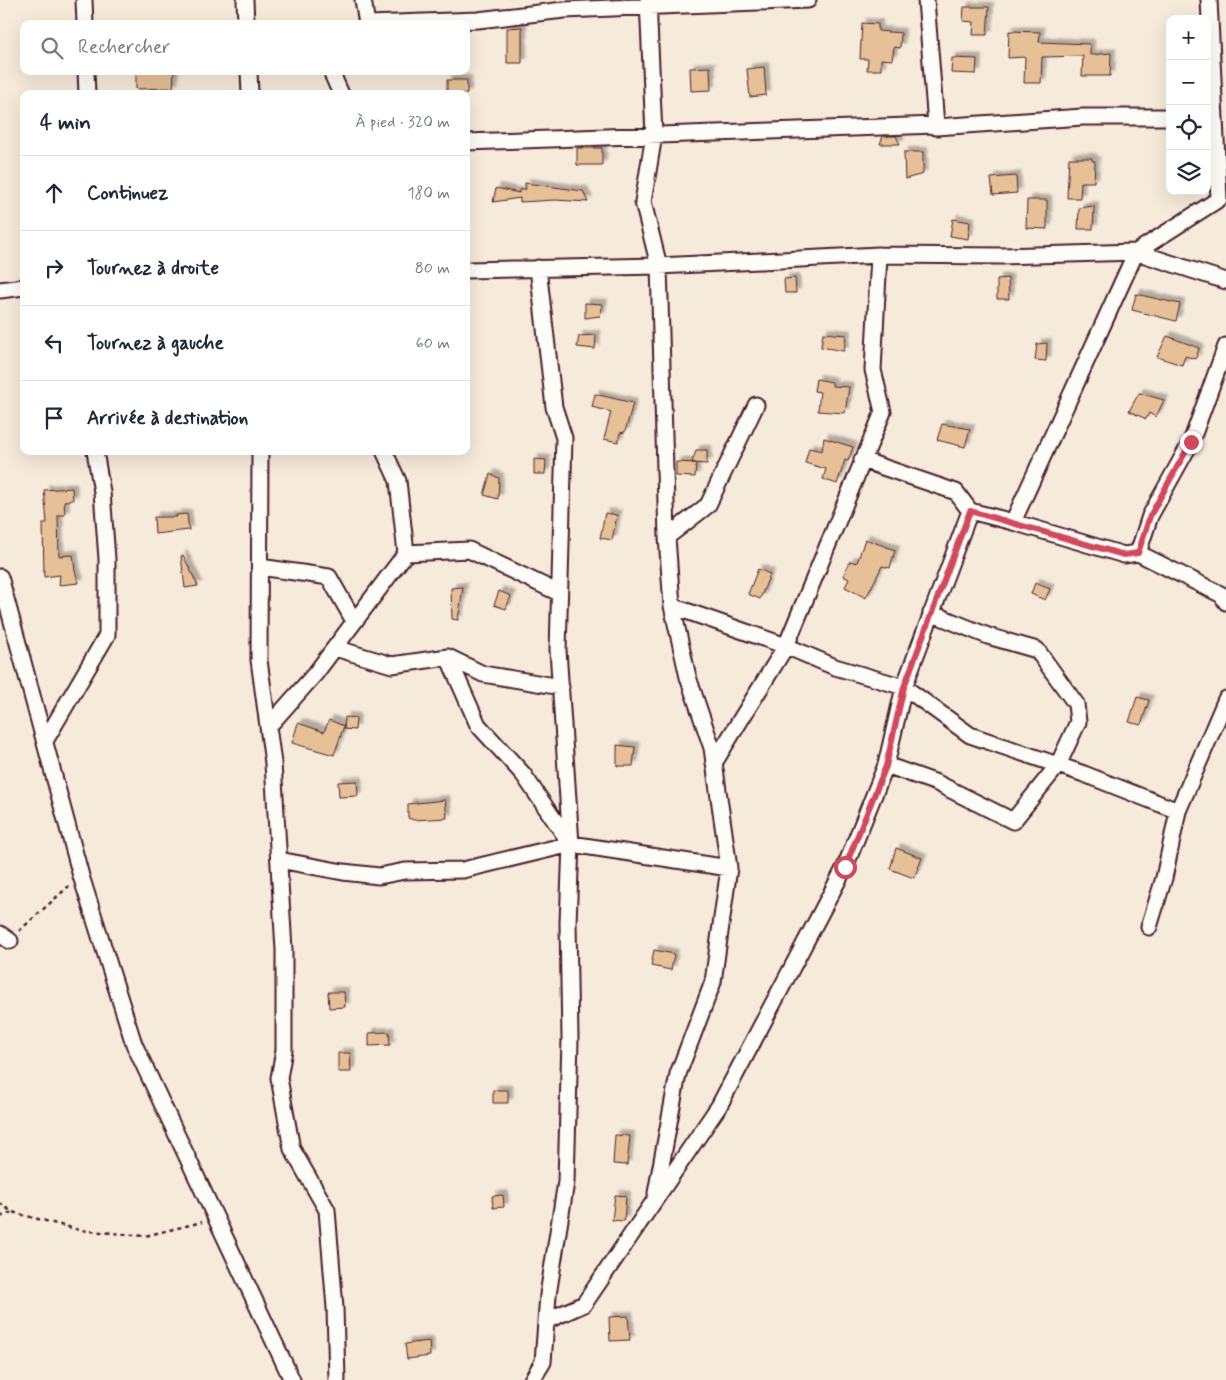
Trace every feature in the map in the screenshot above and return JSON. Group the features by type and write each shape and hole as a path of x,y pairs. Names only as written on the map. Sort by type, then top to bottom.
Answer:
{"street":[{"path":"84,0 85,20"},
{"path":"245,0 246,20"},
{"path":"363,0 367,20"},
{"path":"470,20 564,10 648,4 808,0"},
{"path":"926,0 936,125"},
{"path":"1209,0 1210,105"},
{"path":"648,4 654,135 643,202 659,266 667,537 672,606 688,677 712,748 729,868 713,982 678,1074 655,1199"},
{"path":"86,75 87,90"},
{"path":"249,75 250,90"},
{"path":"334,75 339,90"},
{"path":"470,142 936,125 936,127 1083,117 1166,117"},
{"path":"1013,522 1136,252 1219,199 1211,126"},
{"path":"470,270 659,266 879,255 1002,256 1136,252 1226,281"},
{"path":"714,763 786,646 883,412 873,370 879,255"},
{"path":"532,1380 543,1362 546,1321 566,1182 570,1039 568,923 571,844 558,650 564,438 554,407 538,268"},
{"path":"0,290 20,288"},
{"path":"1138,553 1150,516 1191,442 1226,346"},
{"path":"667,537 708,504 756,405"},
{"path":"45,741 107,635 107,559 102,492 96,455"},
{"path":"260,455 260,660 273,763 284,950 284,1050 279,1078 292,1150 327,1210 335,1308 337,1380"},
{"path":"268,727 335,648 406,553 398,481 386,455"},
{"path":"862,460 956,492 970,511 1124,555 1138,553 1222,595 1226,602"},
{"path":"546,1321 584,1304 719,1106 845,867 886,766 904,687 970,511"},
{"path":"406,553 469,550 559,593"},
{"path":"260,567 329,577 354,621"},
{"path":"0,577 82,876 134,1044 292,1380"},
{"path":"672,606 786,646 835,667 904,687 970,735 1058,765 1178,811"},
{"path":"886,766 937,783 1013,822 1058,765 1078,722 1076,704 1037,650 988,636 931,613"},
{"path":"335,648 392,665 448,657 483,674 561,687"},
{"path":"448,657 478,725 523,774 571,844"},
{"path":"1149,927 1164,878 1178,811 1226,699"},
{"path":"278,860 343,872 379,876 405,871 463,870 571,844 729,868"}],"path":[{"path":"5,938 82,876"},
{"path":"0,1202 12,1212 80,1230 145,1236 215,1219"},
{"path":"0,1217 12,1212"}],"building":[{"path":"964,7 989,7 987,35 973,35 974,22 963,21"},
{"path":"862,23 878,24 878,31 901,33 900,48 894,47 892,60 881,59 881,70 867,70 868,59 860,59"},
{"path":"522,27 522,63 507,63 507,28"},
{"path":"1009,31 1040,32 1039,42 1090,44 1090,55 1111,53 1110,76 1082,76 1083,56 1042,57 1041,83 1024,83 1025,57 1008,58"},
{"path":"952,58 977,59 976,74 951,73"},
{"path":"710,67 711,90 691,91 690,68"},
{"path":"764,67 766,95 750,97 747,69"},
{"path":"136,75 174,75 173,88 136,89"},
{"path":"447,80 467,80 467,90 447,90"},
{"path":"883,136 896,136 900,144 880,144"},
{"path":"577,148 602,148 602,165 577,165"},
{"path":"904,152 923,152 923,174 905,179"},
{"path":"1069,158 1092,158 1092,161 1095,161 1094,182 1081,182 1080,198 1067,198"},
{"path":"1016,176 1017,193 993,195 991,178"},
{"path":"525,183 583,191 588,202 555,200 520,202 520,198 493,202 496,188 519,193 519,190 526,189"},
{"path":"1027,200 1047,200 1047,229 1026,228"},
{"path":"1094,206 1093,229 1078,229 1079,208"},
{"path":"953,219 970,222 968,239 950,236"},
{"path":"795,278 796,293 785,293 784,279"},
{"path":"1008,278 1009,299 997,299 997,279"},
{"path":"1136,294 1180,304 1176,321 1132,310"},
{"path":"585,303 603,304 600,316 585,318"},
{"path":"823,333 846,335 844,351 821,347"},
{"path":"596,335 595,349 577,347 579,336"},
{"path":"1167,336 1199,348 1196,359 1185,356 1182,365 1157,357"},
{"path":"1047,343 1046,361 1035,360 1037,344"},
{"path":"816,379 832,382 832,386 849,387 845,413 818,411 820,392 814,391"},
{"path":"1139,393 1164,400 1156,417 1149,413 1146,419 1129,411"},
{"path":"595,394 633,403 625,432 620,433 618,442 604,439 611,412 592,407"},
{"path":"942,424 970,429 965,447 937,440"},
{"path":"824,438 853,447 848,461 845,460 837,484 823,479 826,469 805,463 809,448 822,451"},
{"path":"696,450 707,450 707,464 692,463"},
{"path":"534,459 546,460 545,474 534,474"},
{"path":"676,462 696,463 695,477 676,476"},
{"path":"490,474 499,478 498,499 484,495"},
{"path":"72,488 73,500 64,501 65,515 58,515 59,556 73,555 79,583 59,585 60,575 44,577 43,523 47,523 44,490"},
{"path":"605,513 617,515 612,540 600,538"},
{"path":"187,514 189,530 155,534 154,517 177,517 176,515"},
{"path":"865,539 895,550 890,568 882,566 866,598 845,587 849,579 843,576 850,561 857,563"},
{"path":"183,555 198,586 185,588 181,556"},
{"path":"758,569 770,574 760,599 748,594"},
{"path":"1035,583 1050,589 1045,600 1031,594"},
{"path":"463,587 458,620 452,619 451,588"},
{"path":"499,591 511,596 506,609 494,605"},
{"path":"1137,697 1149,700 1141,725 1129,722"},
{"path":"345,717 356,718 355,730 344,729"},
{"path":"329,720 344,726 334,755 292,743 298,723 324,732"},
{"path":"617,745 635,747 633,766 617,766"},
{"path":"357,781 358,796 339,797 338,782"},
{"path":"445,800 447,818 414,820 408,818 408,804"},
{"path":"896,848 922,858 914,878 890,869"},
{"path":"654,950 674,954 671,970 651,966"},
{"path":"328,992 344,992 345,1007 329,1008"},
{"path":"389,1032 390,1045 369,1046 369,1033"},
{"path":"338,1053 350,1053 351,1072 338,1072"},
{"path":"493,1090 508,1090 508,1103 493,1103"},
{"path":"615,1135 630,1136 627,1165 613,1164"},
{"path":"503,1195 504,1207 493,1208 492,1196"},
{"path":"615,1195 626,1196 624,1221 612,1220"},
{"path":"628,1316 630,1340 610,1341 609,1317"},
{"path":"429,1341 430,1356 407,1359 405,1344"}],"route":[{"path":"845,867 886,766 904,687 970,511 1124,555 1138,553 1150,516 1191,442"}]}
